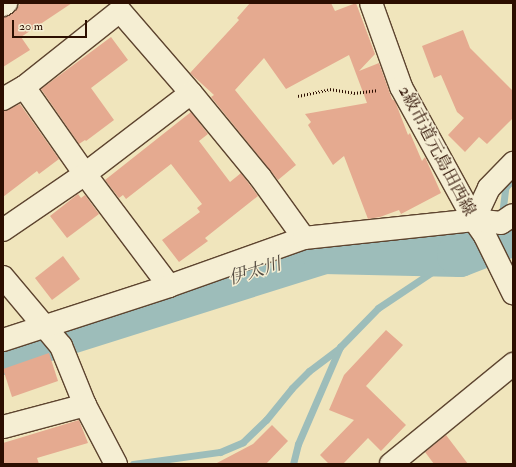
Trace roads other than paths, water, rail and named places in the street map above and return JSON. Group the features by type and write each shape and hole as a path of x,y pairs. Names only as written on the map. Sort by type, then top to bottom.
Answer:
{"street":[{"name":"2級市道元島田西線","path":"371,3 401,87 474,220 485,236 513,293"},
{"path":"3,99 24,87 120,11 191,93 260,177 304,238"},
{"path":"24,87 85,174 169,286"},
{"path":"3,230 85,174 191,93"},
{"path":"474,220 489,188 513,163"},
{"path":"3,340 52,335 169,286 304,238 474,220 501,223 513,215"},
{"path":"3,278 52,335 85,405 115,460"},
{"path":"404,460 513,364"},
{"path":"3,427 85,405"}],"waterway":[{"path":"501,239 501,223 505,188 513,179"},
{"name":"伊太川","path":"3,352 323,251 459,254 513,233"},
{"path":"293,464 298,444 340,347 378,308 459,254"},
{"path":"133,464 220,452 243,442 266,420 292,388 309,371 339,348"}]}
